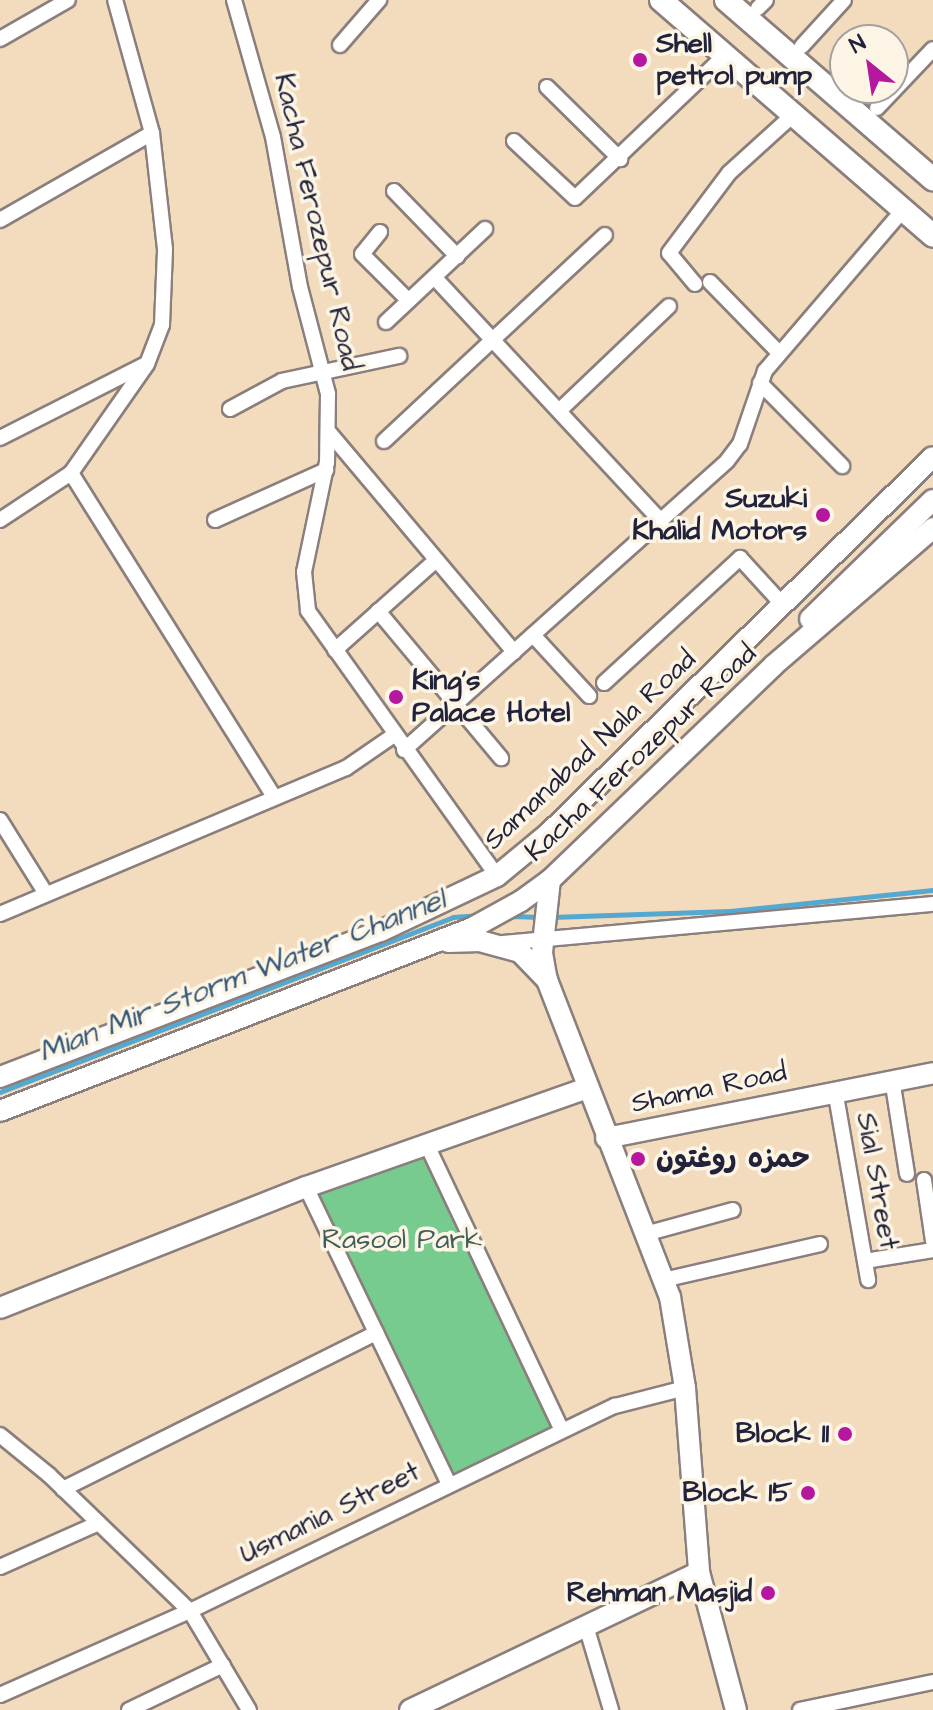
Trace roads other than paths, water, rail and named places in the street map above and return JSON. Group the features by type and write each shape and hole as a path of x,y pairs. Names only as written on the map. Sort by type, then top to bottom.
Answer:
{"main road":[{"path":"661,0 933,236"},
{"path":"726,0 933,179"},
{"name":"Samanabad Nala Road","path":"0,1077 393,926 497,876 549,833 906,487 933,457"},
{"path":"906,487 933,467"},
{"path":"774,665 819,608 933,500"},
{"name":"Kacha Ferozepur Road","path":"0,1111 501,913 550,880 774,665 933,528"},
{"path":"550,880 543,941 547,980 606,1138"},
{"path":"432,942 492,944 520,952 547,980"},
{"name":"Shama Road","path":"736,1710 699,1572 685,1388 663,1280 606,1138 835,1090 933,1073"},
{"name":"Shama Road","path":"0,1308 306,1187 587,1088"},
{"path":"426,1707 699,1572"}],"street":[{"path":"0,39 68,0"},
{"path":"0,520 71,473 147,364 162,325 165,249 152,133 115,0"},
{"name":"Kacha Ferozepur Road","path":"234,0 273,137 322,372 328,431 326,470 304,572 308,611 404,750 497,876"},
{"path":"340,45 379,0"},
{"path":"802,46 844,0"},
{"path":"877,108 933,49"},
{"path":"514,141 575,198 620,159 725,55"},
{"path":"547,87 620,159"},
{"path":"779,353 669,253 729,173 793,115"},
{"path":"0,220 152,133"},
{"path":"394,191 457,256"},
{"path":"404,750 662,522 740,444 760,383 779,353 903,210"},
{"path":"386,322 485,229"},
{"path":"380,232 362,254 409,301"},
{"path":"384,441 605,235"},
{"path":"435,278 493,342 561,409 662,522"},
{"path":"561,409 669,306"},
{"path":"230,409 282,381 399,356"},
{"path":"0,438 147,364"},
{"path":"760,383 842,466"},
{"path":"328,431 514,652"},
{"path":"215,520 326,470"},
{"path":"71,473 274,796"},
{"path":"604,683 740,558 783,605"},
{"path":"335,650 436,560"},
{"path":"378,611 501,758"},
{"path":"533,635 589,696"},
{"path":"0,914 346,768 394,735"},
{"path":"0,820 46,894"},
{"path":"492,944 933,904"},
{"path":"892,1079 907,1174"},
{"name":"Sial Street","path":"835,1090 868,1280"},
{"path":"427,1145 562,1430"},
{"path":"924,1180 933,1241"},
{"path":"306,1187 449,1484"},
{"path":"645,1234 733,1210"},
{"path":"663,1280 820,1244"},
{"path":"865,1261 933,1250"},
{"path":"63,1489 376,1333"},
{"name":"Usmania Street","path":"0,1695 190,1611 615,1406 685,1388"},
{"path":"0,1435 63,1489 190,1611 249,1710"},
{"path":"0,1567 99,1523"},
{"path":"586,1626 611,1710"},
{"path":"129,1710 223,1665"},
{"path":"800,1710 933,1682"}],"waterway":[{"name":"Mian Mir Storm Water Channel","path":"551,917 730,911 933,890"},
{"name":"Mian Mir Storm Water Channel","path":"0,1092 453,917 481,915"},
{"name":"Mian Mir Storm Water Channel","path":"511,916 541,917"}],"place":[{"name":"Shell petrol pump","path":"640,60"},
{"name":"Suzuki Khalid Motors","path":"823,515"},
{"name":"King's Palace Hotel","path":"396,697"},
{"name":"حمزه روغتون","path":"638,1159"},
{"name":"Block 11","path":"845,1434"},
{"name":"Block 15","path":"808,1493"},
{"name":"Rehman Masjid","path":"768,1593"}],"park label":[{"name":"Rasool Park","path":"402,1240"}]}
